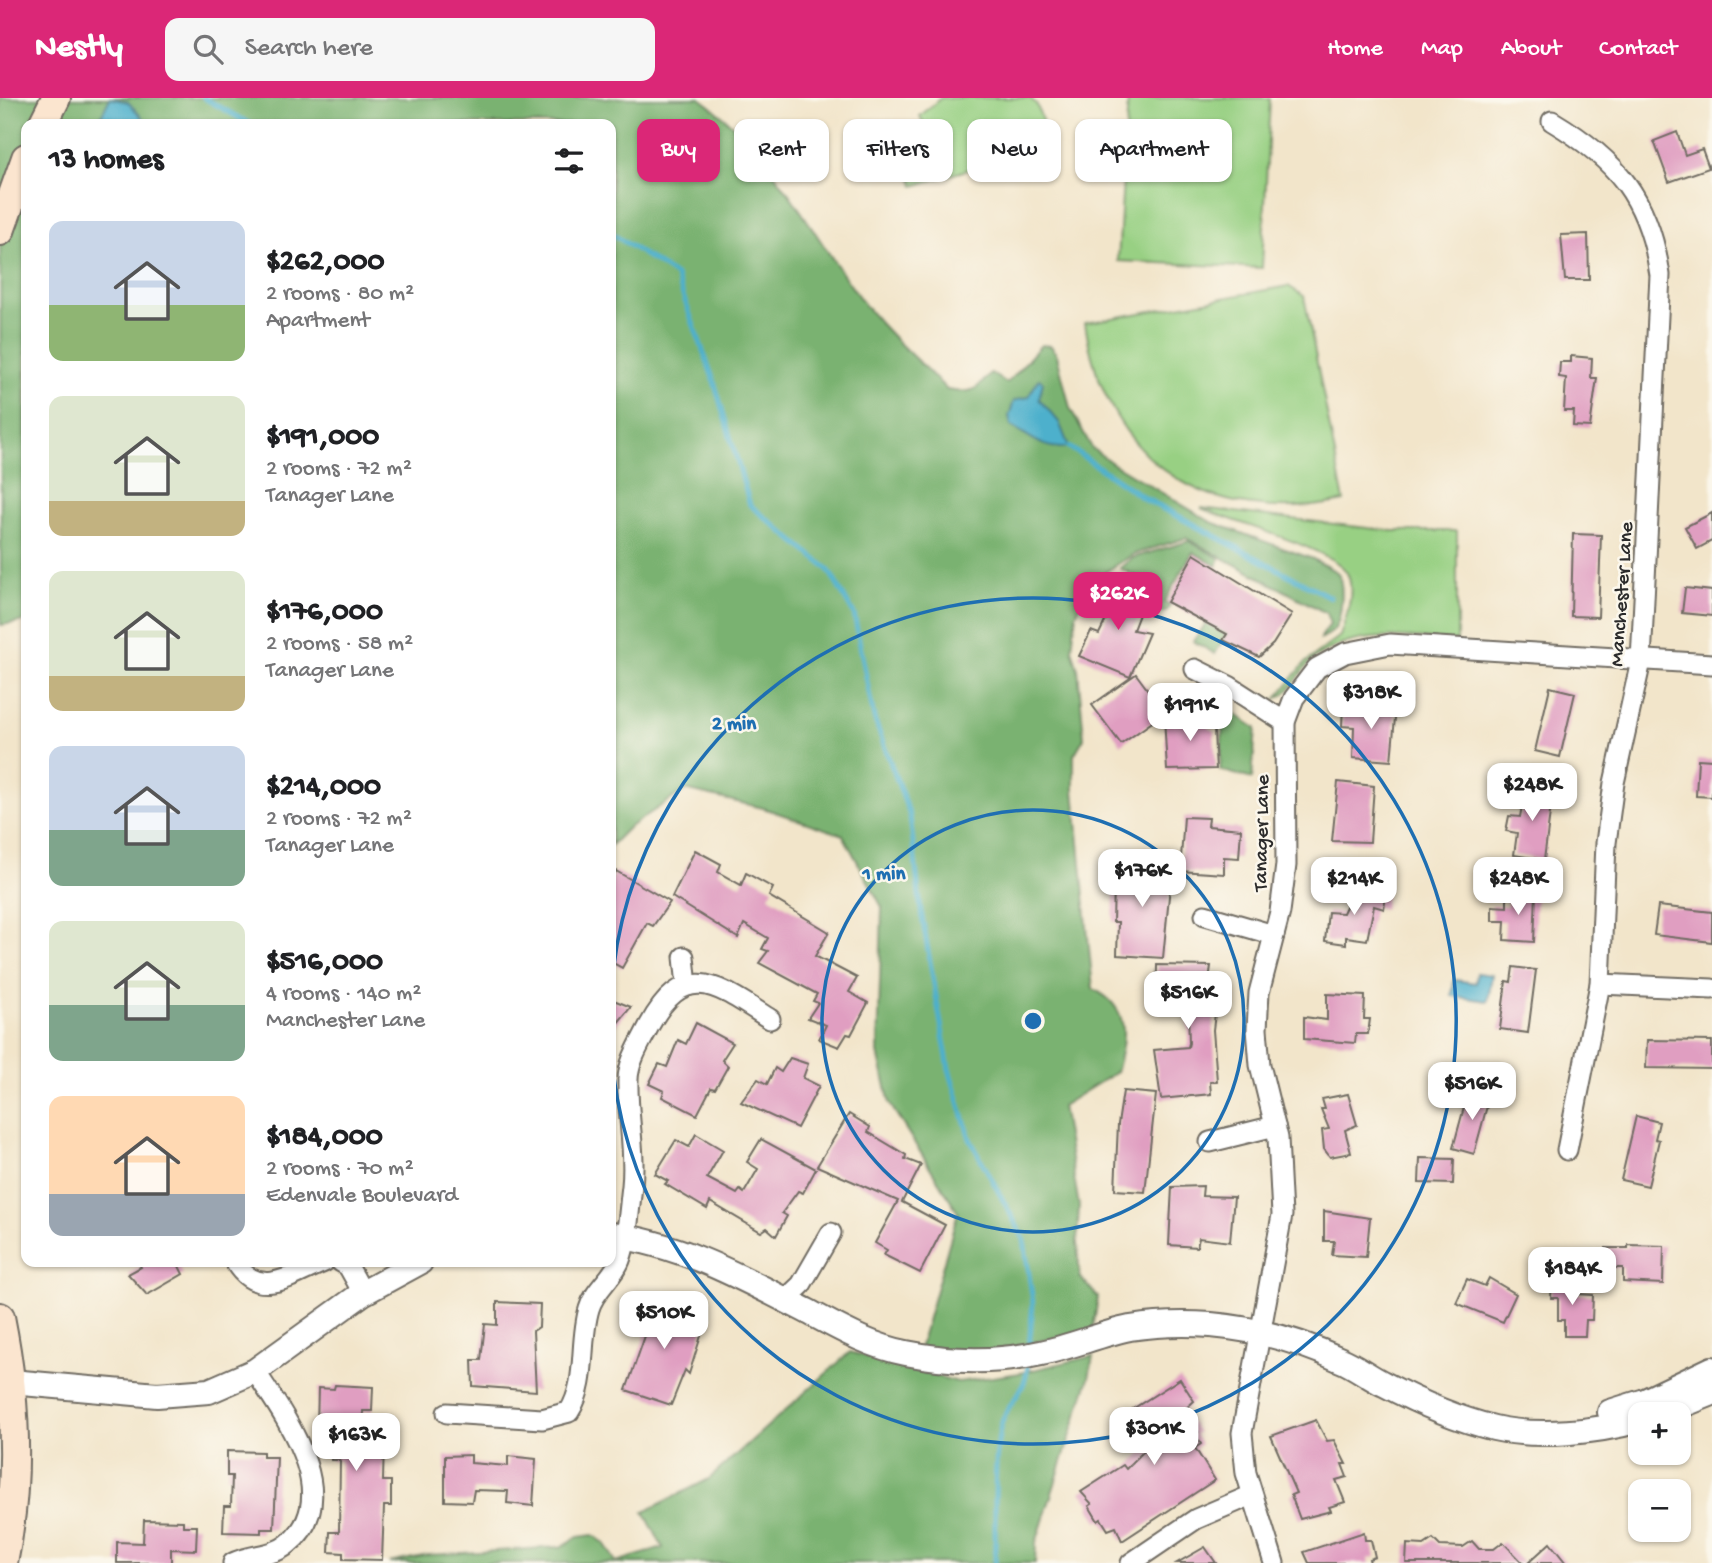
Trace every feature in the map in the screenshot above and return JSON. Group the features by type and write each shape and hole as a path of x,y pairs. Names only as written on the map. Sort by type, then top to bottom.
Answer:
{"main road":[{"path":"46,119 56,98"},
{"path":"0,231 21,172"},
{"path":"0,1317 11,1382 13,1476 3,1563"}],"street":[{"name":"Manchester Lane","path":"1552,121 1604,156 1626,181 1644,210 1655,242 1660,309 1641,661 1614,783 1606,843 1600,984 1567,1150"},
{"name":"Tanager Lane","path":"1274,1563 1252,1495 1242,1433 1247,1394 1259,1355 1260,1331 1282,1215 1282,1176 1275,1126 1260,1065 1257,1029 1259,993 1274,935 1286,865 1285,722 1294,698 1317,668 1345,653 1390,644 1712,664"},
{"path":"1195,669 1229,686 1285,722"},
{"path":"1205,915 1274,935"},
{"path":"684,957 687,986"},
{"path":"1600,984 1712,989"},
{"path":"616,1267 620,1261 617,1236 632,1173 627,1077 644,1035 665,999 687,986 715,987 770,1019"},
{"path":"1210,1142 1275,1126"},
{"path":"785,1300 802,1285 831,1233"},
{"path":"617,1236 684,1252 861,1339 905,1353 951,1359 997,1360 1042,1353 1129,1328 1169,1324 1260,1331 1303,1343 1344,1361 1382,1383 1482,1425 1515,1431 1574,1430 1628,1422"},
{"path":"239,1267 250,1280 265,1284 311,1267"},
{"path":"349,1267 363,1293"},
{"path":"11,1382 182,1395 209,1391 255,1371 363,1293 411,1267"},
{"path":"447,1413 542,1419 569,1412 579,1397 590,1305 616,1267"},
{"path":"1440,1409 1532,1420 1578,1419 1630,1407 1712,1369"},
{"path":"233,1563 286,1546 305,1523 310,1505 310,1485 303,1450 255,1371"},
{"path":"1690,1402 1712,1393"},
{"path":"1131,1563 1196,1519 1252,1495"}],"green space":[{"path":"0,98 700,98 734,127 734,182 780,182 868,310 947,390 972,390 990,373 1007,383 1041,345 1051,346 1057,355 1070,408 1092,448 1112,463 1211,522 1313,559 1337,572 1342,592 1337,625 1319,640 1330,624 1326,613 1186,538 1134,554 1107,571 1089,589 1076,614 1072,649 1078,669 1084,738 1074,755 1074,790 1093,989 1105,996 1120,1014 1123,1036 1116,1072 1062,1106 1079,1206 1077,1243 1080,1277 1098,1297 1093,1330 914,1367 958,1212 890,1104 878,1053 882,907 843,835 763,808 685,790 628,828 616,840 616,119 21,119 21,622 1,625"},
{"path":"941,98 1030,98 1037,105 1042,119 967,119 967,170 953,174 953,119 921,119 920,116"},
{"path":"1128,98 1270,98 1262,268 1118,261 1123,182 1232,182 1232,119 1127,119"},
{"path":"1288,286 1304,296 1344,501 1294,507 1249,505 1207,494 1171,475 1140,448 1115,413 1097,372 1085,323"},
{"path":"1201,508 1392,531 1457,531 1457,641 1383,637 1347,643 1314,659 1287,691 1277,698 1305,663 1340,636 1347,613 1350,580 1339,564 1323,555"},
{"path":"1189,541 1220,558 1217,566 1193,552 1164,602 1170,606 1166,612 1158,612 1146,604 1152,585 1120,568 1132,558"},
{"path":"1214,613 1232,625 1215,654 1193,641"},
{"path":"1224,707 1256,728 1252,779 1220,770"},
{"path":"850,1352 958,1382 1020,1373 1093,1356 1089,1378 1036,1543 1035,1563 389,1563 428,1555 560,1547 578,1537 593,1535 604,1543 616,1562 663,1548 644,1512 709,1479"}],"water":[{"path":"110,98 128,102 143,119 100,119"},
{"path":"1039,379 1043,382 1039,399 1059,422 1069,447 1046,445 1011,426 1009,416 1014,401 1028,397"},
{"path":"1477,973 1492,975 1488,1001 1452,996 1454,980 1476,983"}],"building":[{"path":"1677,132 1685,155 1702,149 1709,168 1669,182 1654,141"},
{"path":"1588,234 1589,280 1565,280 1561,235"},
{"path":"1571,356 1592,358 1591,378 1597,378 1590,427 1573,426 1574,411 1564,411 1566,378 1559,377 1560,362 1571,362"},
{"path":"1712,513 1712,541 1697,549 1685,527"},
{"path":"1573,534 1601,535 1598,617 1571,616"},
{"path":"1194,554 1292,614 1273,644 1259,657 1223,640 1227,634 1167,602"},
{"path":"1111,580 1146,596 1133,630 1149,633 1130,677 1079,656 1091,631 1099,634 1111,609 1102,603"},
{"path":"1685,588 1712,591 1712,616 1682,613"},
{"path":"1136,674 1165,713 1121,744 1092,705"},
{"path":"1550,687 1575,693 1560,757 1535,751"},
{"path":"1343,706 1396,707 1391,761 1353,758 1354,727 1342,726"},
{"path":"1209,714 1209,728 1214,730 1216,769 1167,770 1164,716"},
{"path":"1698,759 1712,760 1712,797 1696,796"},
{"path":"1338,782 1374,786 1370,842 1332,841"},
{"path":"1526,784 1553,789 1544,860 1514,855 1517,833 1506,831 1509,816 1520,817"},
{"path":"1184,817 1209,818 1208,826 1241,829 1239,858 1224,857 1224,874 1180,871"},
{"path":"695,850 721,864 718,872 741,885 746,873 773,888 769,896 829,932 815,956 857,978 849,992 868,1003 851,1035 847,1034 839,1047 819,1039 826,1025 808,1018 818,1003 813,1001 817,994 759,963 768,951 762,949 768,938 744,924 738,938 672,897"},
{"path":"1119,863 1172,865 1163,958 1117,955 1118,922 1113,922 1114,886 1118,886"},
{"path":"616,871 670,902 653,926 647,923 622,968 616,965"},
{"path":"1347,890 1386,895 1384,909 1374,906 1367,940 1346,937 1346,944 1325,941 1328,912 1343,913 1349,900 1345,899"},
{"path":"1507,892 1536,894 1534,942 1504,940 1505,921 1492,921 1492,906 1507,907"},
{"path":"1658,906 1712,912 1712,942 1654,935"},
{"path":"1157,965 1211,966 1209,981 1219,981 1213,1030 1217,1081 1210,1082 1211,1094 1161,1099 1154,1050 1188,1047 1189,1043 1188,1011 1156,1008"},
{"path":"1513,967 1536,970 1528,1033 1500,1029 1506,981 1511,982"},
{"path":"1327,994 1365,996 1364,1019 1370,1019 1368,1034 1356,1034 1355,1043 1304,1039 1304,1017 1327,1020"},
{"path":"616,1001 631,1007 616,1025"},
{"path":"696,1023 733,1043 722,1060 728,1066 715,1089 711,1088 697,1115 662,1097 664,1091 649,1084 659,1064 667,1067 678,1040 686,1044"},
{"path":"1647,1040 1712,1041 1712,1069 1646,1068"},
{"path":"790,1058 808,1064 803,1078 819,1086 797,1128 741,1102 758,1079 767,1084 775,1068 781,1072"},
{"path":"1469,1089 1490,1095 1474,1154 1453,1148"},
{"path":"1123,1091 1156,1094 1145,1192 1115,1190 1118,1124"},
{"path":"1348,1094 1357,1125 1345,1130 1351,1153 1330,1157 1324,1149 1322,1130 1329,1129 1321,1109 1325,1109 1322,1099"},
{"path":"849,1114 870,1127 868,1132 906,1155 905,1159 921,1165 902,1202 945,1225 920,1273 884,1255 887,1250 875,1243 898,1201 817,1166"},
{"path":"1636,1116 1659,1122 1655,1139 1659,1140 1648,1186 1621,1180"},
{"path":"696,1134 723,1150 707,1178 737,1194 740,1190 744,1193 758,1169 747,1162 761,1139 816,1169 803,1193 798,1191 782,1213 787,1216 776,1236 767,1228 761,1232 710,1202 707,1209 665,1184 668,1181 655,1174 676,1140 689,1147"},
{"path":"1420,1158 1454,1159 1453,1184 1419,1183"},
{"path":"1203,1186 1202,1196 1234,1197 1230,1242 1199,1238 1197,1247 1169,1245 1172,1187"},
{"path":"1324,1211 1370,1218 1366,1257 1332,1255 1334,1241 1324,1241"},
{"path":"1628,1245 1664,1246 1663,1284 1623,1282 1623,1268 1605,1268 1606,1248 1628,1248"},
{"path":"141,1267 180,1267 183,1274 147,1295 128,1274"},
{"path":"1489,1278 1516,1294 1503,1322 1456,1303 1467,1279 1485,1286"},
{"path":"1552,1279 1570,1279 1570,1287 1578,1288 1578,1294 1593,1295 1592,1320 1586,1320 1585,1336 1564,1336 1564,1320 1558,1320 1558,1298 1551,1298"},
{"path":"645,1300 706,1320 689,1374 685,1370 671,1405 626,1390 646,1333 636,1332"},
{"path":"497,1302 540,1304 539,1327 533,1331 536,1391 473,1386 472,1360 481,1360 485,1324 497,1325"},
{"path":"1180,1379 1194,1401 1183,1411 1198,1432 1195,1434 1201,1444 1195,1448 1215,1480 1122,1541 1116,1527 1108,1530 1101,1519 1098,1521 1089,1506 1092,1504 1081,1492 1123,1465 1126,1469 1146,1449 1138,1440 1146,1433 1131,1410"},
{"path":"335,1385 373,1387 372,1411 363,1411 362,1440 384,1441 383,1481 391,1481 391,1506 384,1506 382,1560 343,1559 343,1553 329,1552 330,1532 339,1532 340,1460 331,1460 332,1428 317,1427 318,1388 334,1389"},
{"path":"1316,1420 1327,1441 1334,1440 1346,1464 1342,1464 1347,1477 1336,1480 1345,1502 1329,1507 1331,1511 1300,1519 1291,1495 1296,1493 1271,1436"},
{"path":"227,1451 263,1452 263,1457 277,1457 274,1529 261,1529 261,1533 223,1532 224,1506 231,1506 232,1476 227,1476"},
{"path":"471,1455 471,1463 508,1466 508,1456 536,1459 533,1506 507,1503 508,1491 474,1490 472,1502 445,1501 445,1456"},
{"path":"144,1520 183,1521 183,1526 197,1526 196,1550 171,1549 171,1563 117,1563 117,1542 143,1543"},
{"path":"1364,1532 1365,1540 1371,1540 1375,1557 1369,1559 1370,1563 1309,1563 1304,1552"},
{"path":"1433,1539 1440,1546 1463,1547 1472,1541 1479,1549 1494,1549 1503,1542 1523,1563 1406,1563 1407,1544 1424,1545"},
{"path":"1550,1543 1566,1563 1528,1563"},
{"path":"1205,1547 1216,1563 1177,1563"}],"waterway":[{"path":"204,98 241,119"},
{"path":"616,236 676,276 714,381 750,505 828,569 854,614 874,718 910,816 921,911 949,1069 970,1139 1024,1239 1033,1303 1029,1347"},
{"path":"1069,447 1145,498 1330,597 1144,499 1069,447"},
{"path":"995,1563 999,1436 1005,1414 1024,1383 1028,1363"}]}
